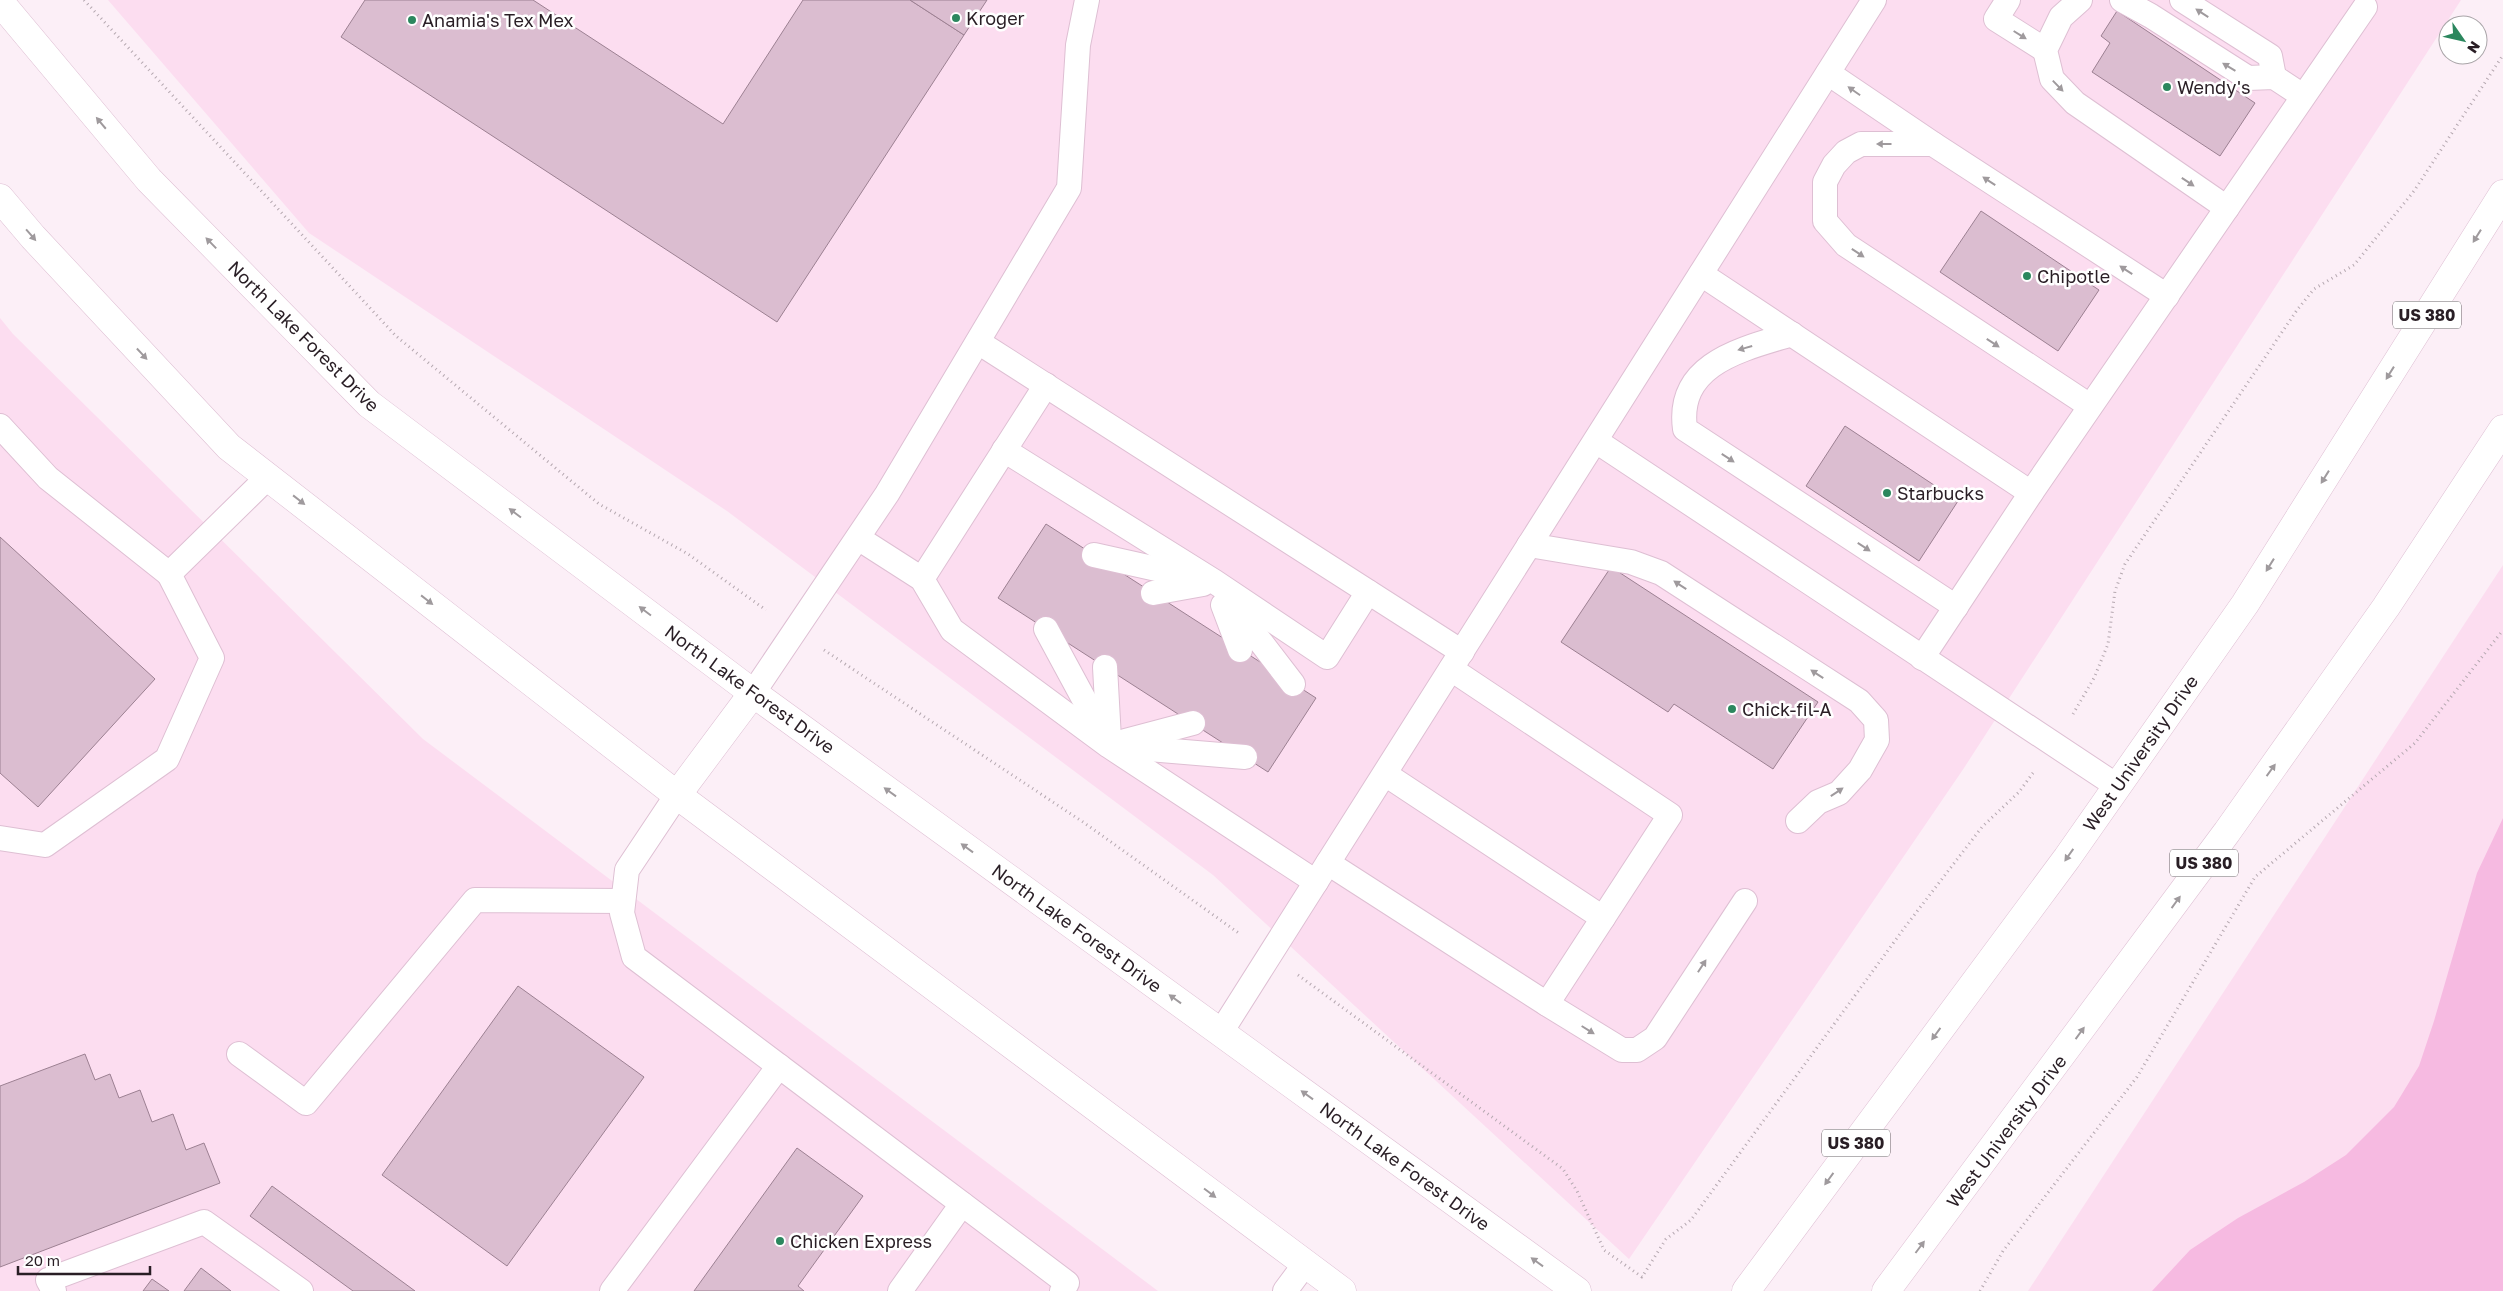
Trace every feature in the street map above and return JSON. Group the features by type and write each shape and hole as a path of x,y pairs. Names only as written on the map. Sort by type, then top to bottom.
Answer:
{"main road":[{"name":"North Lake Forest Drive","path":"0,2 149,180 369,404 754,693 1577,1291"},
{"name":"West University Drive","path":"1746,1291 2067,858 2245,604 2503,194"},
{"path":"0,198 33,237 229,447 677,795 1342,1291"},
{"name":"West University Drive","path":"1889,1289 2227,832 2386,607 2503,429"},
{"path":"677,795 754,693"}],"lane":[{"path":"754,693 887,494 1069,188 1078,45 1087,0"},
{"path":"1221,1032 1874,0"},
{"path":"2045,50 2061,17 2080,0"},
{"path":"2122,0 2151,16 2248,78 2274,77 2303,96"},
{"path":"2182,0 2270,56 2274,77"},
{"path":"1922,658 2031,493 2303,96 2363,2"},
{"path":"2002,10 2045,50 2052,79 2075,103 2227,208"},
{"path":"1828,72 1933,144 2166,296"},
{"path":"1933,144 1861,144 1846,152 1834,165 1824,182 1825,221 1846,245 2090,406"},
{"path":"1701,274 2031,493"},
{"path":"1792,334 1733,352 1711,366 1693,386 1686,401 1685,429 1956,607"},
{"path":"978,342 1368,592 1456,661 1670,815 1547,1004"},
{"path":"922,579 1046,385"},
{"path":"0,426 48,478 169,574 212,658 167,759 45,845 0,838"},
{"path":"1596,441 2117,786"},
{"path":"1004,450 1215,582 1326,657 1368,592"},
{"path":"169,574 268,477"},
{"path":"858,538 922,579 952,630 1109,746 1622,1050 1637,1050 1655,1038 1745,901"},
{"path":"1529,545 1631,562 1661,573 1859,701 1876,720 1877,740 1860,770 1839,793 1818,802 1798,820"},
{"path":"1094,555 1215,582 1293,684"},
{"path":"1153,593 1215,582"},
{"path":"1215,582 1240,650"},
{"path":"1046,629 1109,746"},
{"path":"1105,667 1109,746"},
{"path":"1109,746 1193,723"},
{"path":"1109,746 1245,757"},
{"path":"1385,774 1603,918"},
{"path":"677,795 627,870 622,913 634,957 962,1204 1069,1288"},
{"path":"239,1054 306,1103 475,900 623,901"},
{"path":"612,1291 779,1066"},
{"path":"900,1291 962,1204"},
{"path":"54,1291 48,1280 204,1222 301,1291"},
{"path":"1285,1291 1305,1264"}],"path":[{"path":"84,0 396,336 599,504 688,554 795,631 1083,822 1270,955 1563,1169 1577,1191 1604,1250 1642,1278 1666,1239 1691,1220 1905,927 1982,827 2019,792 2055,745 2094,678 2108,644 2116,591 2125,564 2297,310 2314,289 2354,265 2360,258 2414,191 2503,55"},
{"path":"1980,1291 2003,1251 2137,1077 2255,876 2415,743 2503,630"}],"shaded area":[{"path":"108,0 2461,0 2451,15 2438,15 2438,36 1964,768 1629,1259 1213,875 727,511 309,233"},
{"path":"0,318 13,334 423,739 1158,1291 0,1291"},
{"path":"2503,565 2503,1291 2028,1291"},
{"path":"2503,818 2503,1291 2152,1291 2190,1250 2238,1218 2304,1182 2346,1155 2394,1107 2419,1066 2477,873"}],"building":[{"path":"365,0 533,0 723,124 803,0 910,0 964,35 777,322 341,37"},
{"name":"Kroger","path":"910,0 987,0 964,35"},
{"path":"2117,11 2255,103 2220,156 2092,72 2110,43 2101,36"},
{"path":"1981,211 2099,290 2058,351 1940,272"},
{"path":"1845,426 1958,501 1919,561 1806,486"},
{"path":"1046,524 1316,698 1268,772 998,598"},
{"path":"0,537 155,679 38,807 0,773"},
{"path":"1611,567 1818,702 1773,769 1674,704 1668,712 1561,642"},
{"path":"518,986 644,1077 507,1266 382,1175"},
{"path":"85,1054 95,1080 110,1074 119,1098 140,1090 152,1122 173,1114 186,1150 204,1143 220,1183 0,1267 0,1086"},
{"name":"Chicken Express","path":"797,1148 863,1196 798,1286 804,1291 694,1291"},
{"path":"272,1186 415,1291 353,1291 250,1216"},
{"path":"201,1268 231,1291 184,1291"},
{"path":"152,1279 169,1291 143,1291"}],"place":[{"name":"Kroger","path":"956,18"},
{"name":"Anamia's Tex Mex","path":"412,20"},
{"name":"Wendy's","path":"2167,87"},
{"name":"Chipotle","path":"2027,276"},
{"name":"Starbucks","path":"1887,493"},
{"name":"Chick-fil-A","path":"1732,709"},
{"name":"Chicken Express","path":"780,1241"}]}
